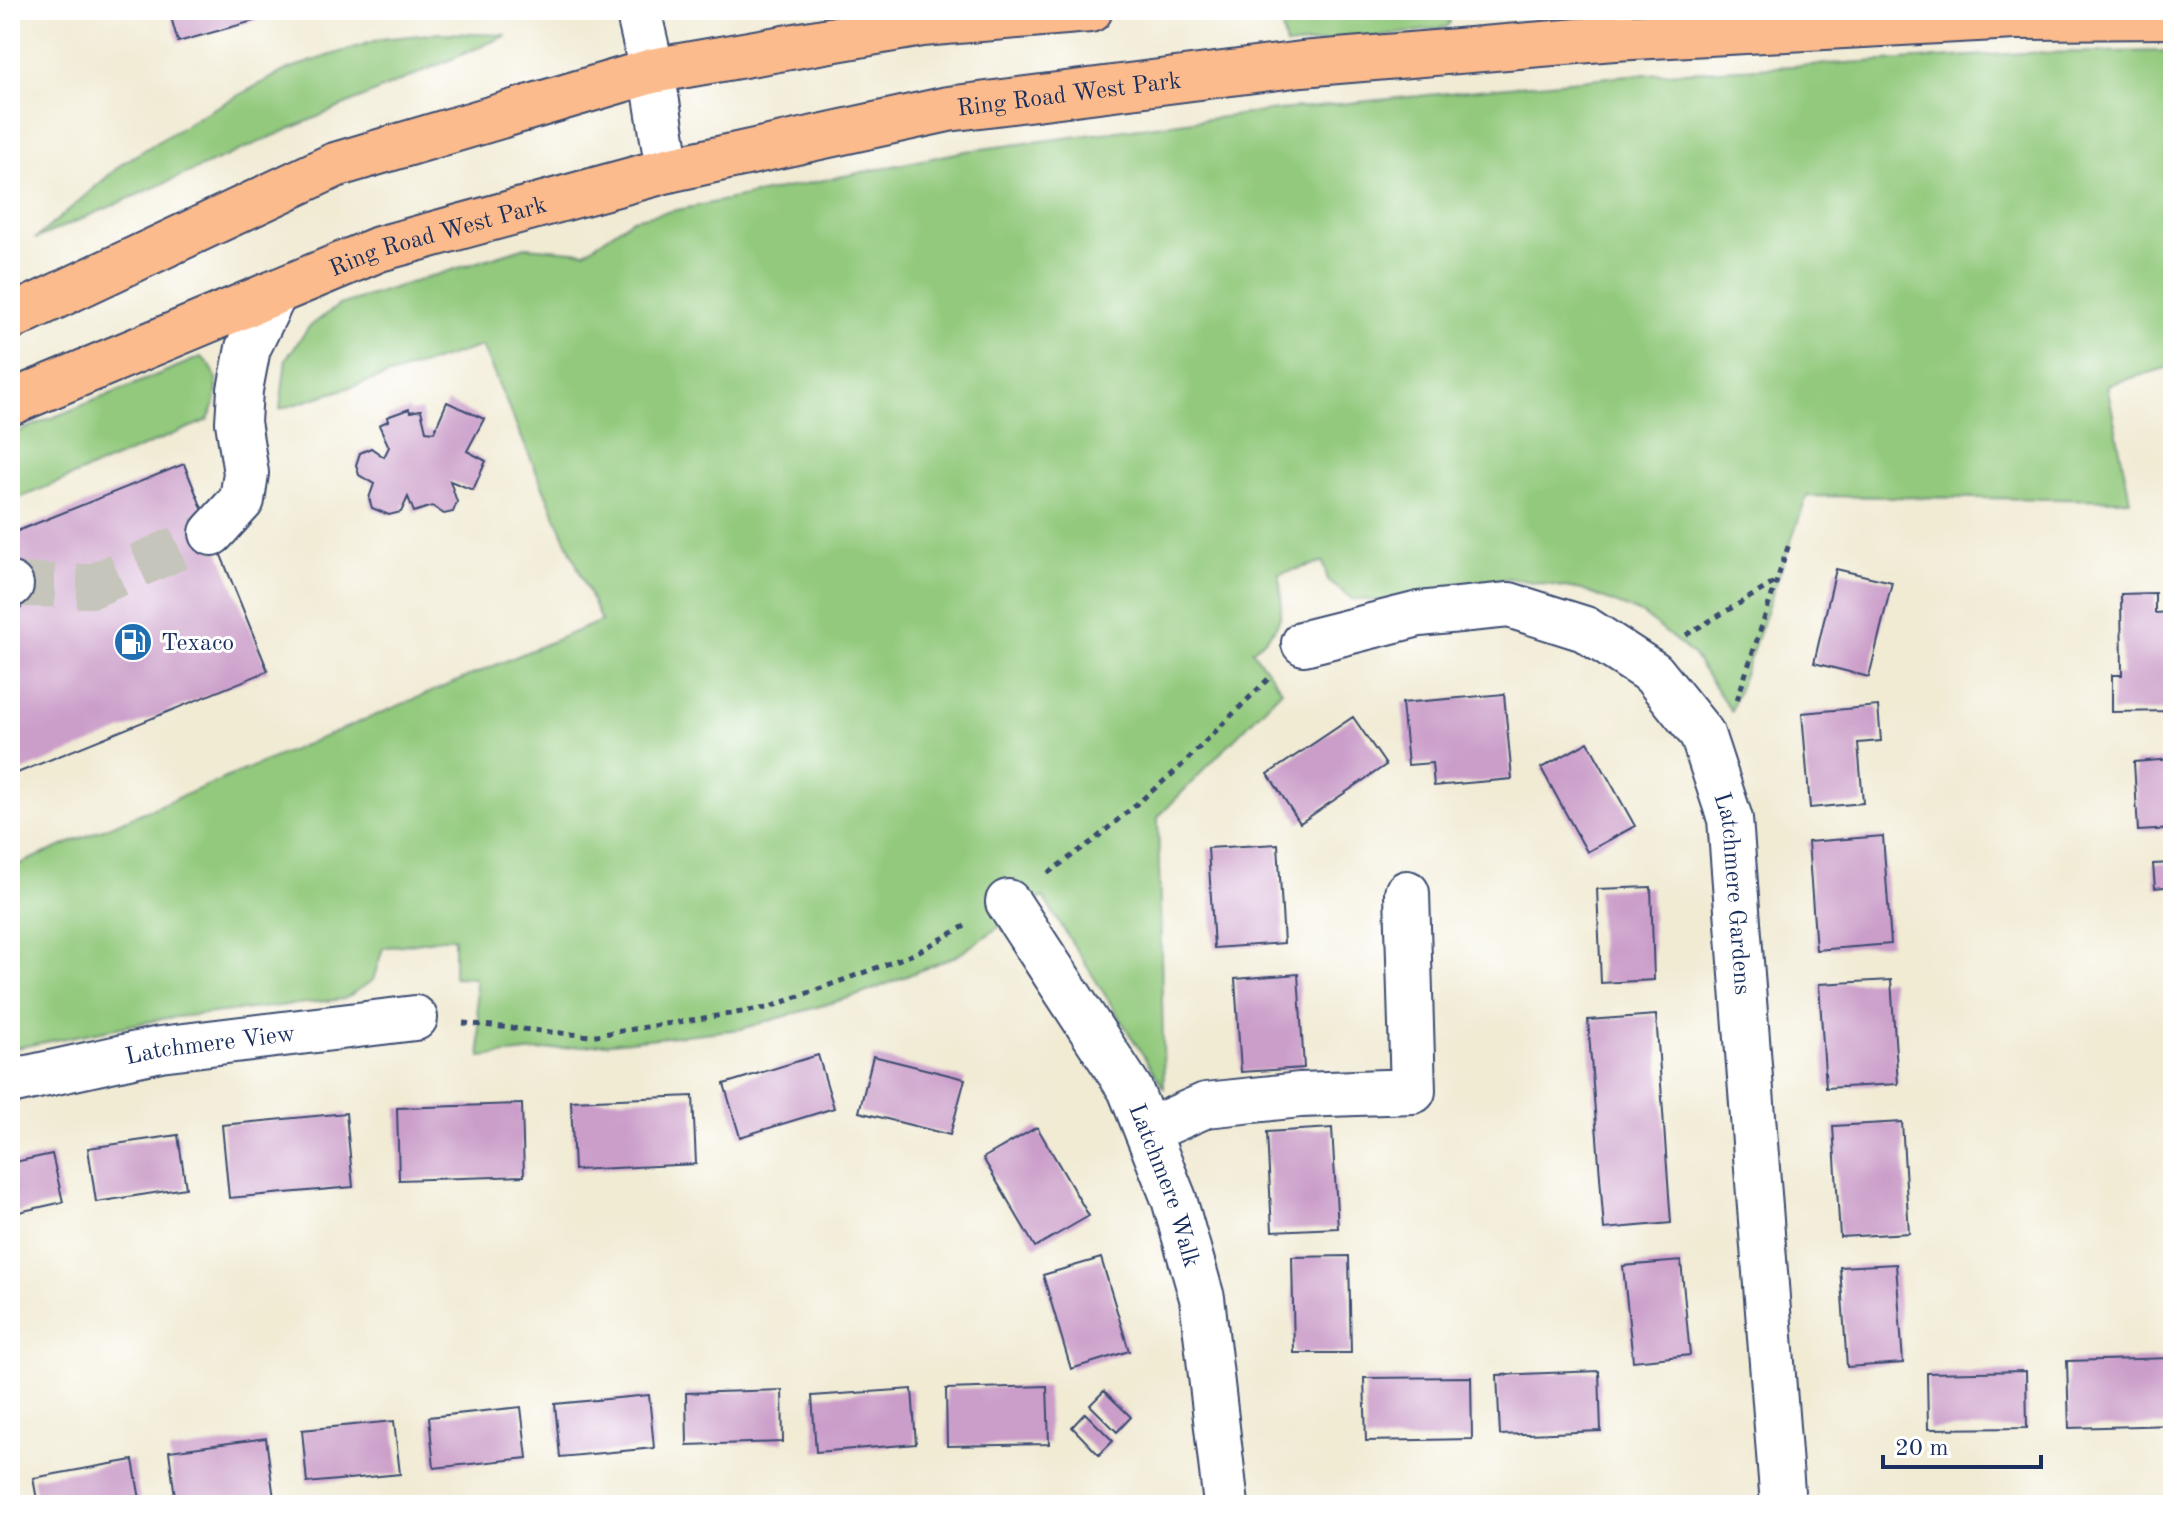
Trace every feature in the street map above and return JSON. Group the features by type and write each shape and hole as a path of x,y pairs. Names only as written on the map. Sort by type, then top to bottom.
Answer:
{"highway":[{"path":"10,318 335,165 652,71 922,24 1090,10"},
{"name":"Ring Road West Park","path":"10,403 379,249 668,170 948,109 1612,24 2173,16"}],"street":[{"path":"638,10 652,71 668,170"},
{"path":"212,533 242,500 246,473 238,422 240,390 248,348 274,295"},
{"name":"Latchmere Gardens","path":"1304,643 1419,614 1509,605 1585,629 1653,673 1702,734 1730,819 1783,1505"},
{"path":"1147,1131 1206,1105 1300,1095 1413,1091 1407,893"},
{"name":"Latchmere Walk","path":"1008,902 1130,1089 1174,1199 1202,1298 1226,1505"},
{"name":"Latchmere View","path":"10,1082 160,1049 415,1018"}],"path":[{"path":"1714,770 1790,541"},
{"path":"1636,662 1777,581"},
{"path":"415,1018 590,1036 767,1008 914,954 1008,902 1094,840 1178,769 1304,643"}],"green space":[{"path":"1402,10 1447,10 1450,22 1447,27 1286,46 1282,29 1291,21"},
{"path":"440,33 507,35 35,239 123,163 207,112 288,69 381,39"},
{"path":"2173,51 2173,366 2107,385 2130,500 1807,496 1731,711 1692,654 1643,614 1582,590 1509,578 1379,601 1352,599 1328,581 1323,562 1279,574 1280,618 1271,633 1252,650 1282,690 1158,817 1164,1088 1043,897 958,955 862,994 741,1029 481,1057 475,978 454,977 454,937 383,948 373,980 344,999 167,1018 10,1049 10,868 601,621 482,346 280,409 286,359 309,327 339,305 526,247 585,252 633,219 966,151 1269,111 1629,75 2026,53"},
{"path":"201,357 213,370 217,386 215,403 208,420 10,502 10,435"}],"building":[{"path":"169,10 289,10 289,11 178,42"},
{"path":"447,402 484,419 467,451 486,461 473,490 450,481 457,502 453,512 444,514 432,506 414,512 408,497 401,512 389,515 372,508 369,498 374,484 359,475 356,465 360,453 371,448 384,457 389,447 379,425 388,421 387,417 409,409 410,412 421,410 426,431 434,432"},
{"name":"Texaco","path":"184,464 268,671 10,776 10,613 21,608 10,583 10,534"},
{"path":"1836,569 1892,582 1869,677 1814,663"},
{"path":"2155,593 2155,613 2173,612 2173,711 2112,712 2112,675 2122,675 2121,594"},
{"path":"1504,694 1512,779 1434,786 1432,763 1408,765 1402,703"},
{"path":"1878,706 1881,741 1858,743 1863,803 1810,808 1802,713"},
{"path":"1353,717 1386,765 1300,823 1268,774"},
{"path":"1588,742 1635,826 1587,852 1541,768"},
{"path":"2173,759 2173,829 2138,831 2134,762"},
{"path":"1883,836 1891,944 1816,950 1808,842"},
{"path":"1278,844 1284,943 1214,948 1208,848"},
{"path":"2173,863 2173,886 2155,888 2153,864"},
{"path":"1651,887 1654,980 1601,983 1597,889"},
{"path":"1298,974 1304,1068 1241,1072 1235,979"},
{"path":"1891,980 1898,1084 1826,1088 1819,984"},
{"path":"1656,1015 1671,1223 1604,1229 1588,1020"},
{"path":"818,1055 834,1108 740,1137 724,1084"},
{"path":"873,1056 965,1079 950,1135 859,1112"},
{"path":"693,1096 696,1164 574,1170 571,1101"},
{"path":"522,1104 524,1176 399,1180 397,1108"},
{"path":"346,1113 353,1187 229,1198 222,1125"},
{"path":"1902,1122 1909,1233 1840,1237 1833,1126"},
{"path":"1037,1127 1089,1216 1035,1247 983,1158"},
{"path":"1332,1128 1338,1228 1272,1231 1267,1132"},
{"path":"178,1135 186,1188 96,1202 88,1148"},
{"path":"52,1154 63,1202 10,1214 10,1163"},
{"path":"1349,1256 1351,1353 1294,1353 1292,1257"},
{"path":"1101,1258 1129,1351 1071,1369 1043,1275"},
{"path":"1681,1261 1690,1355 1633,1361 1623,1266"},
{"path":"1896,1264 1903,1363 1847,1367 1840,1267"},
{"path":"2173,1358 2173,1425 2069,1428 2067,1361"},
{"path":"1599,1371 1601,1431 1500,1435 1497,1375"},
{"path":"2026,1371 2027,1428 1928,1429 1927,1373"},
{"path":"1471,1377 1472,1439 1366,1441 1364,1378"},
{"path":"1047,1386 1049,1444 947,1446 946,1389"},
{"path":"912,1389 916,1444 816,1452 812,1396"},
{"path":"782,1390 783,1442 687,1445 686,1393"},
{"path":"1104,1391 1131,1417 1117,1432 1090,1405"},
{"path":"649,1395 654,1448 560,1457 555,1404"},
{"path":"521,1407 527,1458 434,1468 429,1417"},
{"path":"1085,1413 1113,1441 1099,1455 1072,1427"},
{"path":"394,1421 400,1474 307,1483 302,1430"},
{"path":"266,1438 274,1499 226,1505 176,1505 169,1451"},
{"path":"133,1460 141,1505 38,1505 33,1478"}],"tunnel":[{"path":"11,585 92,586 212,533"}],"place":[{"name":"Texaco","path":"133,642"}]}
